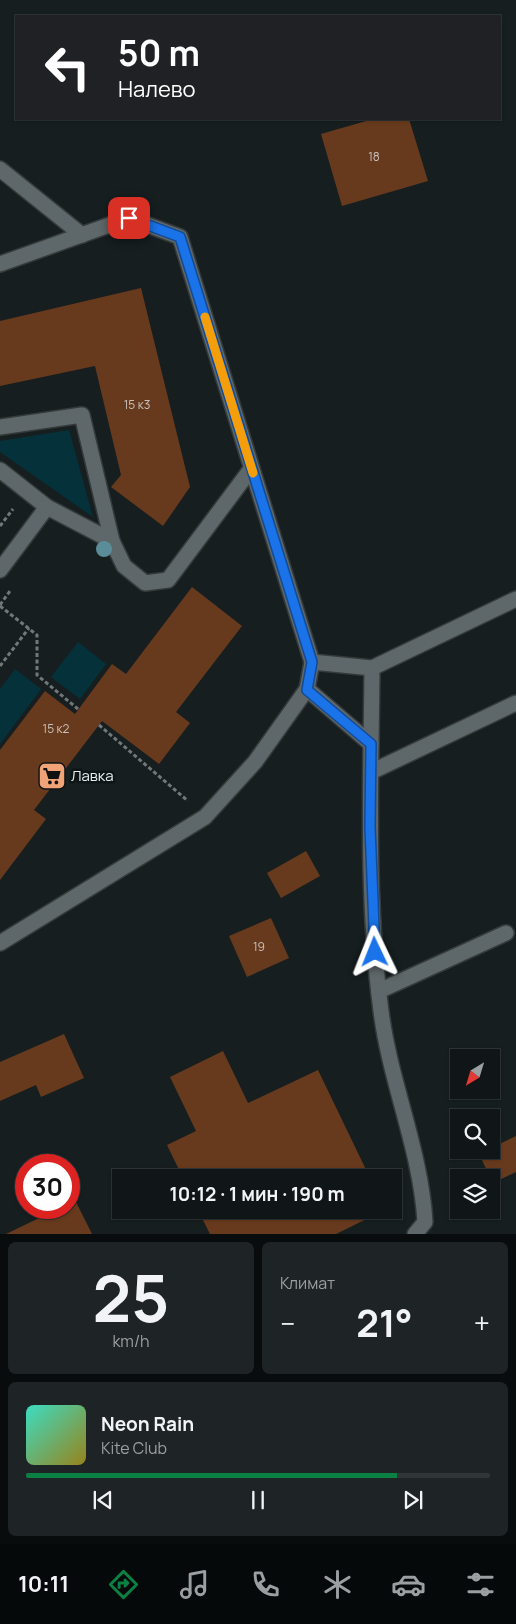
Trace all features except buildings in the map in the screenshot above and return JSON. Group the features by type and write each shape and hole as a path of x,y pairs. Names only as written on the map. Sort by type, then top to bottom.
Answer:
{"street":[{"path":"2,174 82,235"},
{"path":"0,264 129,218 180,237 312,662 307,690 255,762 205,817 0,944"},
{"path":"0,428 82,415 112,541 124,566 145,583 168,580 252,469"},
{"path":"0,470 47,507 112,541"},
{"path":"0,570 47,507"},
{"path":"312,662 372,668 516,599"},
{"path":"372,668 370,827 379,991 393,1078 424,1199 425,1222 415,1234"},
{"path":"307,690 371,744"},
{"path":"371,772 516,703"},
{"path":"379,991 506,933"}],"path":[{"path":"0,606 37,635 37,675 78,710"},
{"path":"0,666 29,628"},
{"path":"99,725 205,817"}],"shaded area":[{"path":"69,430 93,517 0,452 0,441"},
{"path":"78,642 106,664 80,699 51,677"},
{"path":"15,669 41,689 0,744 0,689"}],"slow traffic":[{"path":"205,317 253,473"}],"place":[{"name":"Лавка","path":"52,776"}],"route":[{"path":"129,218 180,237 312,662 307,690 371,744 370,827 375,952"}]}
